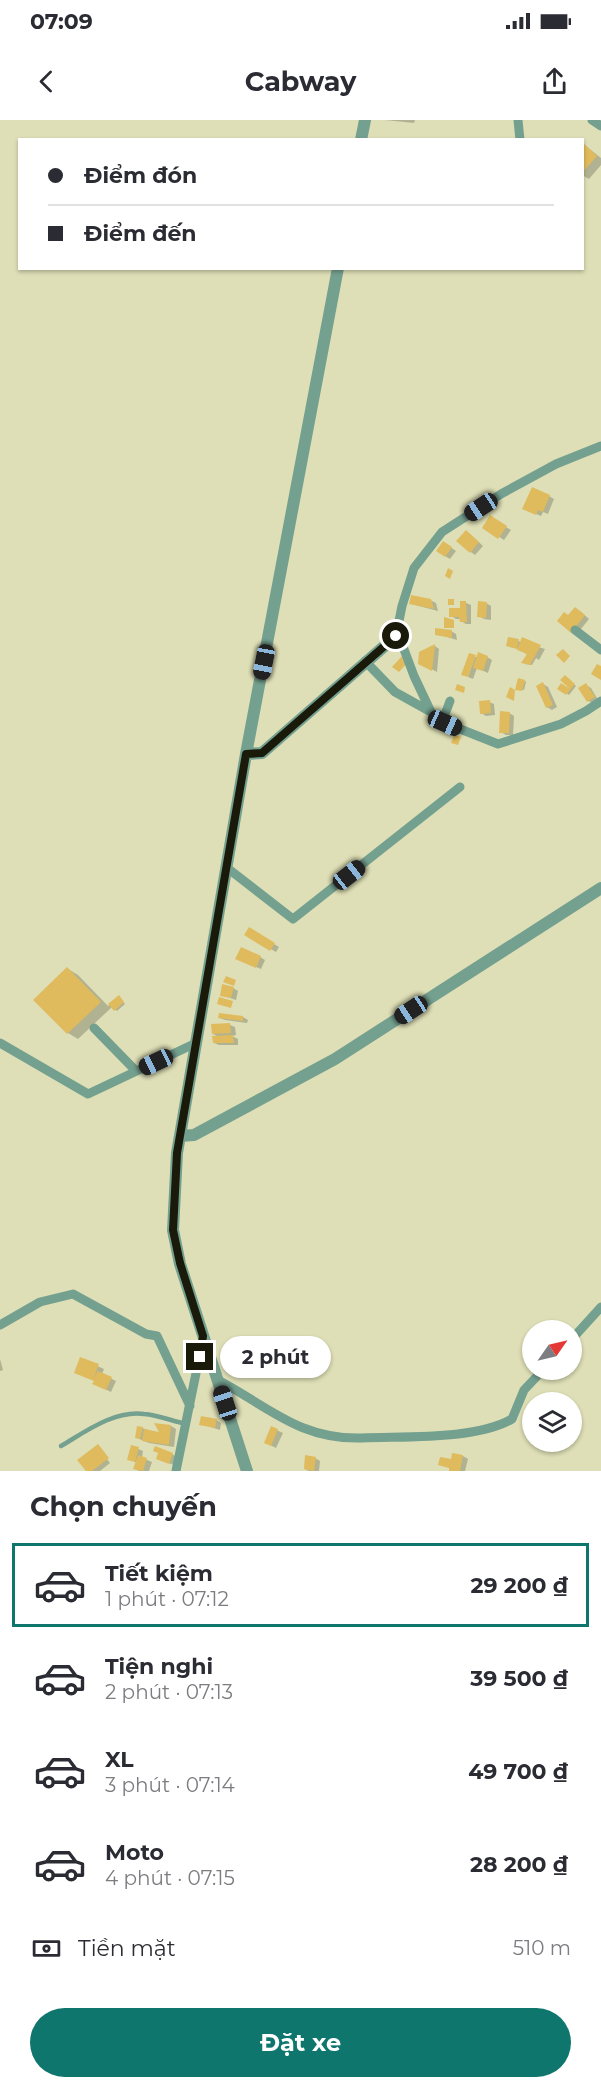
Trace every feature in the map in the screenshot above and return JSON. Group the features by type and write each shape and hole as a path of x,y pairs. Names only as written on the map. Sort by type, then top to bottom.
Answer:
{"street":[{"path":"361,138 365,120"},
{"path":"518,120 520,138"},
{"path":"592,120 601,126"},
{"path":"247,1471 180,1263 173,1230 177,1153 246,754 338,270"},
{"path":"246,754 262,753 396,636 402,606 414,568 442,532 510,489 556,464 601,446"},
{"path":"575,630 601,650"},
{"path":"396,636 402,644 431,712"},
{"path":"365,661 395,692 444,717"},
{"path":"450,700 444,717 445,723 498,744 561,724 601,701"},
{"path":"226,867 293,919 460,787"},
{"path":"180,1136 194,1135 335,1059 601,888"},
{"path":"94,1028 136,1071"},
{"path":"0,1043 88,1094 196,1043"},
{"path":"0,1325 40,1302 74,1294 146,1334 158,1335 190,1406"},
{"path":"582,1328 601,1307"},
{"path":"176,1471 203,1336"},
{"path":"218,1380 307,1431 348,1439 464,1433 500,1426 512,1419 524,1390 534,1380"}],"lane":[{"path":"61,1446 111,1419 130,1414 143,1414 186,1424"}],"building":[{"path":"584,144 597,156 584,171"},
{"path":"532,487 550,495 543,512 538,510 536,515 522,509"},
{"path":"490,515 507,526 498,539 482,528"},
{"path":"466,530 479,542 470,553 456,541"},
{"path":"443,541 452,547 445,557 436,551"},
{"path":"448,568 453,571 450,579 445,576"},
{"path":"411,595 431,599 434,609 409,604"},
{"path":"448,599 454,599 454,605 448,605"},
{"path":"460,601 466,601 467,622 460,622 459,617 449,617 449,608 460,608"},
{"path":"478,601 487,602 486,618 477,617"},
{"path":"575,607 585,615 571,633 557,621 564,612 568,615"},
{"path":"444,617 454,620 454,628 444,628"},
{"path":"435,628 452,630 452,638 435,635"},
{"path":"508,637 519,639 517,649 506,646"},
{"path":"522,637 541,645 530,665 521,663 527,654 517,650"},
{"path":"435,644 432,671 418,664 419,652"},
{"path":"563,649 570,656 564,663 556,655"},
{"path":"478,652 488,656 483,671 473,668"},
{"path":"469,653 476,655 468,677 461,675"},
{"path":"402,656 408,662 399,672 392,667"},
{"path":"597,664 601,666 601,680 591,674"},
{"path":"565,675 575,684 566,695 557,689 561,683 570,689 560,680"},
{"path":"518,678 525,680 522,691 515,690"},
{"path":"543,682 553,705 546,708 536,686"},
{"path":"586,683 595,697 587,702 578,688"},
{"path":"457,684 465,687 464,693 455,690"},
{"path":"510,687 515,690 514,701 506,697"},
{"path":"490,700 491,713 480,714 479,701"},
{"path":"500,711 510,712 509,733 499,733"},
{"path":"454,735 461,737 458,745 451,743"},
{"path":"249,927 275,943 270,951 244,935"},
{"path":"241,947 261,956 256,968 235,959"},
{"path":"67,967 101,1002 67,1034 33,1000"},
{"path":"226,976 236,980 234,986 223,982"},
{"path":"222,984 234,987 231,998 220,996"},
{"path":"119,995 124,1002 114,1011 108,1004"},
{"path":"219,997 233,1001 231,1008 217,1004"},
{"path":"219,1013 243,1016 243,1021 218,1018"},
{"path":"230,1023 231,1033 212,1034 211,1024"},
{"path":"233,1035 234,1043 213,1043 212,1036"},
{"path":"80,1357 99,1364 94,1378 98,1371 112,1377 106,1390 92,1384 94,1381 74,1373"},
{"path":"201,1416 217,1419 215,1428 199,1425"},
{"path":"154,1423 171,1425 169,1445 142,1441 144,1429 159,1432"},
{"path":"137,1426 143,1427 140,1439 135,1438"},
{"path":"271,1426 278,1429 271,1446 264,1443"},
{"path":"98,1444 109,1458 92,1471 86,1471 77,1460"},
{"path":"131,1445 139,1447 135,1462 127,1460"},
{"path":"155,1446 173,1453 169,1464 156,1459 158,1453 153,1451"},
{"path":"452,1453 463,1455 460,1471 449,1471 449,1468 438,1465 440,1457 451,1459"},
{"path":"138,1455 147,1458 143,1471 133,1469"},
{"path":"305,1455 316,1457 314,1471 304,1469"}],"route":[{"path":"200,1357 203,1336 180,1263 173,1230 177,1153 246,754 262,753 396,636"}]}
